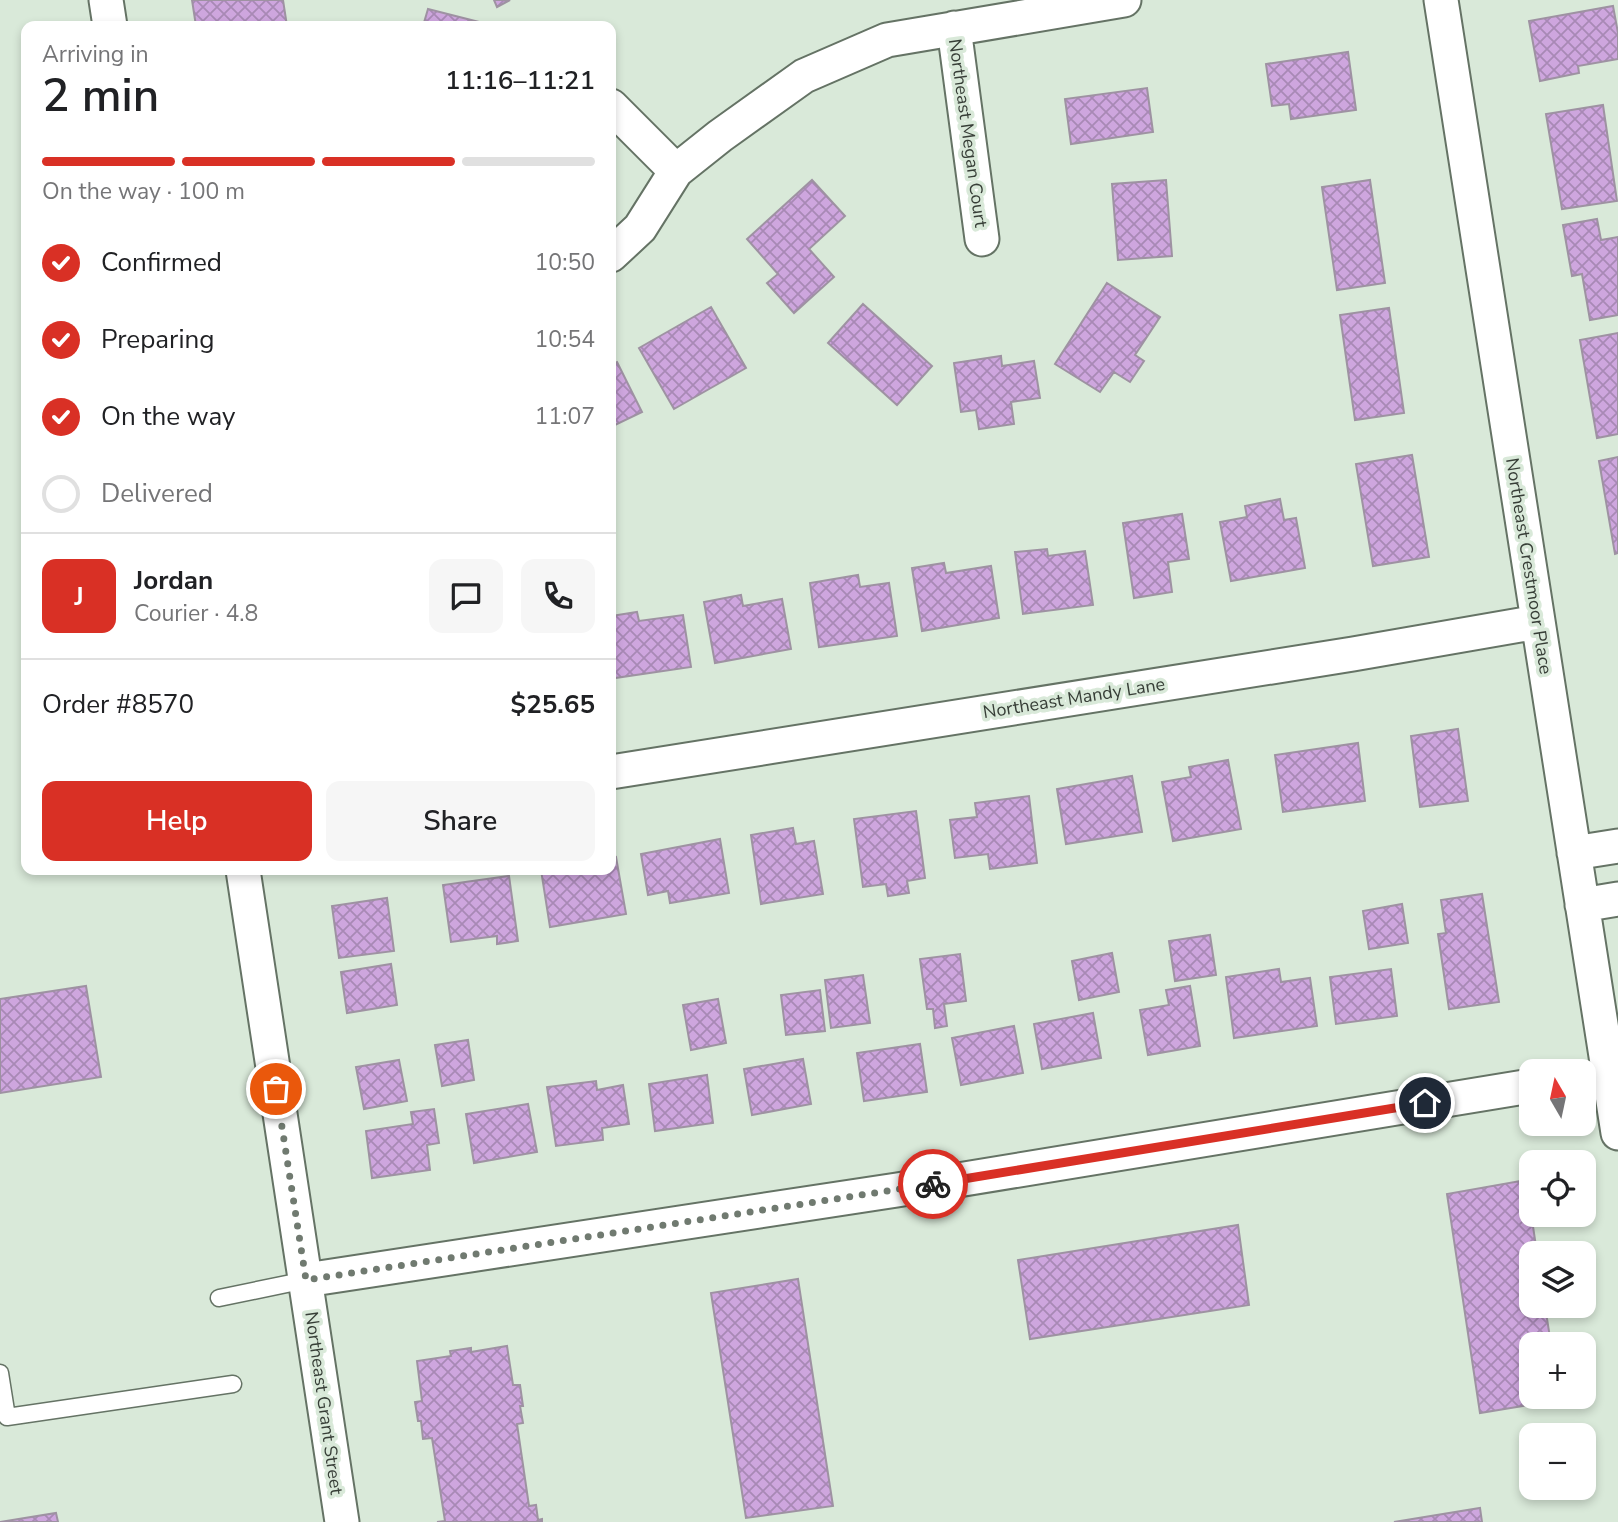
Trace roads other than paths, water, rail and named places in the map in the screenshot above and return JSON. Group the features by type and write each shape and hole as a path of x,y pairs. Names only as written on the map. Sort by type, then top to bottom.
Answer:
{"street":[{"path":"106,0 109,21"},
{"path":"616,250 640,228 676,171 720,135 804,76 887,40 1124,0"},
{"name":"Northeast Crestmoor Place","path":"1441,0 1582,905 1595,1059"},
{"name":"Northeast Megan Court","path":"954,28 982,239"},
{"path":"616,111 676,171"},
{"name":"Northeast Mandy Lane","path":"616,771 1538,622"},
{"path":"1574,853 1618,846"},
{"name":"Northeast Grant Street","path":"244,875 342,1522"},
{"path":"1582,905 1618,899"},
{"name":"Northeast Crestmoor Place","path":"1596,1075 1618,1133"},
{"path":"306,1280 897,1190 1519,1088"}],"lane":[{"path":"219,1298 306,1280"},
{"path":"0,1373 3,1418 233,1384"}]}
